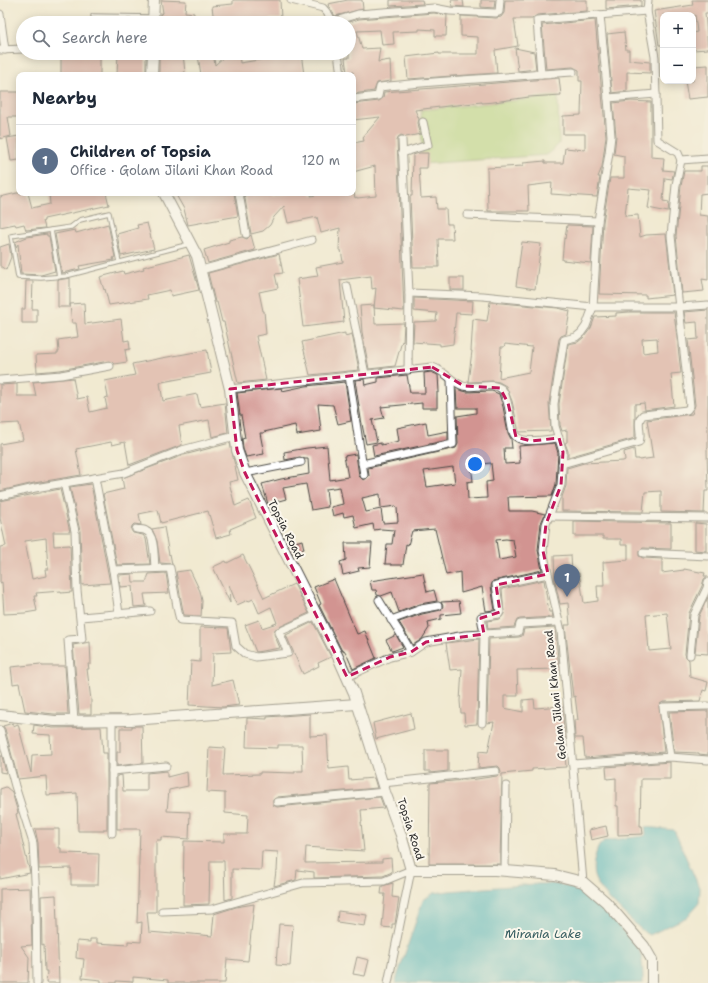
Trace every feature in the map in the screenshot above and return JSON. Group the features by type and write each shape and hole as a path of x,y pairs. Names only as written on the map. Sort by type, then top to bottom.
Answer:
{"street":[{"path":"153,16 154,0"},
{"path":"291,0 323,8 328,16"},
{"path":"323,8 326,0"},
{"path":"352,16 358,14 434,8 450,11 496,13 499,12 500,0"},
{"path":"562,464 639,442 641,439 640,420 643,415 687,410 690,408 671,236 676,185 681,160 678,153 657,140 655,57 648,11 648,0"},
{"path":"541,74 537,20 648,11"},
{"path":"0,14 3,50 16,49"},
{"path":"593,307 598,220 611,136 600,15"},
{"path":"152,72 153,60"},
{"path":"339,60 341,72"},
{"path":"356,99 378,96 380,87 426,82 573,72"},
{"path":"608,98 656,94"},
{"path":"402,153 428,145 423,122"},
{"path":"402,140 408,293 408,370"},
{"path":"681,160 708,158"},
{"name":"Topsia Road","path":"166,196 197,256 201,270 230,390 237,450 244,473 347,677 358,704 411,870"},
{"path":"240,196 246,234"},
{"path":"467,215 598,220"},
{"path":"201,270 312,240"},
{"path":"347,286 365,374"},
{"path":"408,293 483,296 593,307 680,307 708,304"},
{"name":"Golam Jilani Khan Road","path":"583,882 561,631 544,552 546,524 561,485 563,452 555,426 554,404 564,340 576,337 581,333 586,326 593,307"},
{"path":"0,380 61,375 110,366"},
{"path":"230,390 432,367 439,369 451,379 464,386 493,386 500,388 504,392 508,403 513,433 516,438 530,441 559,438"},
{"path":"349,376 364,475"},
{"path":"362,464 452,444 451,379"},
{"path":"0,496 124,473 182,450 235,436"},
{"path":"244,473 302,462"},
{"path":"95,478 113,570 119,614"},
{"path":"64,483 75,532 77,590 81,617 82,639 68,640 74,721"},
{"path":"549,516 708,518"},
{"path":"136,529 146,530 150,533 153,541 155,568"},
{"path":"643,553 708,556"},
{"path":"113,570 170,568 180,620 232,623 236,646 245,654 256,657 288,653 279,632 317,615"},
{"path":"482,723 484,634 481,617 499,614 500,612 496,585 548,574"},
{"path":"690,655 694,615 707,588 708,582"},
{"path":"379,600 401,633 411,652"},
{"path":"391,620 421,609 438,606"},
{"path":"81,617 150,611"},
{"path":"347,677 390,657 411,652 426,642 465,635 518,632 520,624 558,622"},
{"path":"0,715 55,721 112,720 358,704"},
{"path":"670,757 663,707 708,706"},
{"path":"112,720 112,833"},
{"path":"0,730 32,843 36,899 38,983"},
{"path":"573,764 670,757 708,760"},
{"path":"112,771 166,766"},
{"path":"277,802 384,787 445,775 496,771"},
{"path":"505,871 506,786"},
{"path":"162,911 212,909 303,883 384,881 411,870 505,871 555,874 583,882 606,902 644,946 652,960 652,983"},
{"path":"388,983 411,870"}],"lane":[{"path":"119,262 109,213 80,220 71,227 11,236 18,277 66,276 119,262 190,243"},
{"path":"51,230 59,277"}],"highlighted area":[{"path":"432,367 464,386 500,388 508,403 516,437 531,441 559,438 563,452 561,485 546,524 543,551 548,574 496,585 500,612 481,618 484,634 426,642 411,652 390,657 347,677 245,473 237,450 230,389"}],"green space":[{"path":"558,96 559,144 547,155 422,164 421,110"}],"water":[{"path":"645,827 674,830 700,890 699,903 687,917 650,935 645,933 604,893 599,887 593,869 596,852 604,841 644,836 646,834"},
{"name":"Mirania Lake","path":"534,884 554,884 565,886 583,894 598,905 639,949 642,964 643,983 395,983 423,900 434,893"}],"building":[{"path":"161,0 186,1 185,12 194,13 194,16 160,16 160,14 163,13"},
{"path":"233,0 280,0 281,16 213,16 212,6 233,4"},
{"path":"348,0 362,0 363,9 335,16 328,4"},
{"path":"390,0 422,0 423,4 390,6"},
{"path":"451,0 463,0 464,7 452,6"},
{"path":"481,0 495,0 494,8 481,7"},
{"path":"505,0 587,0 587,11 537,15 532,19 514,19 518,46 495,50 497,73 408,79 406,57 439,53 478,54 478,37 461,36 461,16 501,17 504,13"},
{"path":"606,0 641,0 641,6 606,9"},
{"path":"692,0 708,0 708,13 705,13 708,49 696,50 696,12 660,12 659,45 654,11 693,5"},
{"path":"434,13 447,15 446,36 435,36 435,30 419,29 419,31 393,32 394,44 382,45 380,30 357,31 362,49 380,48 378,62 390,60 391,81 377,83 374,91 356,94 356,72 347,72 345,60 356,60 356,20"},
{"path":"595,20 606,136 602,167 598,177 600,177 597,197 551,194 552,183 528,186 529,211 488,211 487,168 523,166 523,163 545,161 545,163 563,163 565,148 585,150 585,134 563,134 563,116 581,115 582,81 579,81 579,70 573,67 546,69 542,25"},
{"path":"624,32 626,50 629,50 629,60 650,62 650,73 627,72 627,91 612,93 607,34"},
{"path":"515,48 534,52 536,69 518,71"},
{"path":"61,60 100,60 100,72 61,72"},
{"path":"118,60 146,60 146,72 117,72"},
{"path":"159,60 184,60 185,72 159,72"},
{"path":"199,60 214,60 215,65 220,60 240,60 240,63 259,60 302,60 304,72 201,72"},
{"path":"708,65 708,97 688,99 686,84 696,84 696,66"},
{"path":"559,78 561,95 529,97 415,110 419,119 418,123 420,134 406,137 401,135 397,140 404,311 374,308 376,288 372,289 371,276 340,280 344,322 303,327 297,279 318,276 316,267 343,262 341,250 339,250 340,228 321,233 317,217 288,223 284,206 274,217 270,225 263,231 251,234 245,196 355,196 355,198 357,198 376,196 375,166 356,171 356,142 364,141 363,137 380,117 356,120 356,104 379,101 383,98 384,92"},
{"path":"0,92 16,92 16,117 8,117 11,136 0,139"},
{"path":"631,101 651,102 651,157 664,158 663,170 674,171 672,179 665,178 663,201 669,202 668,212 648,208 651,190 628,188 625,216 638,215 640,237 646,235 666,234 673,295 646,298 646,295 599,294 603,222 610,178 624,178 624,156 614,154 616,136 613,103"},
{"path":"16,136 16,160 11,161 7,138"},
{"path":"428,153 427,168 419,168 421,198 436,197 437,209 446,209 447,224 452,224 453,239 438,239 439,267 413,267 410,196 412,196 413,155"},
{"path":"701,166 708,166 708,193 700,194 699,215 708,216 708,280 702,279 704,291 682,293 676,236 681,186 684,171 701,171"},
{"path":"16,193 16,196 29,196 32,208 50,204 49,196 107,196 109,205 44,219 43,221 45,228 26,230 24,224 0,227 0,197"},
{"path":"177,196 235,196 238,216 188,225 184,209"},
{"path":"147,223 154,249 121,256 117,234 138,228 137,225"},
{"path":"108,224 115,257 113,258 114,260 79,266 80,269 62,273 55,234 75,230 76,233"},
{"path":"567,225 593,226 591,263 562,260"},
{"path":"47,234 47,236 49,236 55,271 41,275 21,274 18,244 16,247 15,242 27,237"},
{"path":"251,235 255,250 208,263 204,250 229,242 229,240 242,237 247,239"},
{"path":"522,242 541,244 535,289 516,286"},
{"path":"9,244 11,257 6,270 0,266 0,247"},
{"path":"279,254 283,273 275,274 278,288 259,292 264,311 266,334 256,336 266,380 238,383 224,322 222,322 217,302 215,302 208,273"},
{"path":"189,255 199,290 171,296 170,290 147,295 148,299 109,305 100,277 123,271 124,274 144,269 143,267"},
{"path":"70,278 70,307 58,307 58,280"},
{"path":"450,278 464,278 464,290 450,290"},
{"path":"26,281 33,281 32,309 37,309 37,323 22,323 22,309 25,309"},
{"path":"414,298 473,301 472,314 456,313 453,344 440,346 440,344 413,342 414,322 436,321 437,313 414,311"},
{"path":"490,302 558,308 570,311 566,334 561,336 559,339 549,403 551,431 519,432 512,401 506,386 499,382 493,381 468,382 472,351 473,319 487,321","holes":["505,344 532,347 529,372 499,378 501,347 504,347"]},
{"path":"84,303 85,324 121,319 124,341 129,340 130,349 125,350 127,362 114,364 109,361 60,370 37,372 36,355 57,354 57,352 59,352 58,340 78,337 76,323 72,323 70,304"},
{"path":"374,305 375,324 404,323 403,342 402,341 395,366 369,369 362,332 360,306"},
{"path":"708,310 708,491 705,491 704,513 661,512 661,491 645,492 643,512 562,511 562,497 566,486 567,468 584,463 623,461 625,460 624,452 634,449 635,459 639,460 653,458 647,420 692,414 695,405 688,340 698,339 697,322 686,323 684,312"},
{"path":"674,312 681,373 671,374 674,406 645,410 644,403 635,404 635,438 568,457 568,451 565,443 567,442 567,430 562,431 560,425 559,404 568,344 578,342 584,337 591,328 595,317 616,316 616,313","holes":["657,338 658,351 643,353 642,339"]},
{"path":"345,333 345,336 352,334 359,370 310,375 302,342"},
{"path":"207,350 211,373 160,383 163,401 197,394 200,407 225,403 228,433 212,437 209,420 179,426 182,445 129,465 125,442 112,445 111,442 76,449 81,475 34,483 0,491 0,444 23,440 19,423 0,424 0,385 17,384 17,396 36,396 33,382 73,378 77,399 87,397 90,412 107,408 105,398 108,397 105,381 135,375 132,364"},
{"path":"431,372 438,375 439,392 437,392 437,408 422,408 422,403 381,407 384,418 372,420 377,442 366,444 355,380 364,379 365,385 378,382 378,378 407,375 410,393 425,393 424,373"},
{"path":"345,382 351,421 338,424 333,405 318,404 321,431 297,435 295,425 260,433 264,454 246,457 243,449 242,439 245,438 237,393 281,388 282,391 306,386"},
{"path":"456,389 467,392 492,391 499,394 512,448 504,448 505,464 520,463 519,446 555,443 558,453 556,484 552,496 508,497 509,511 532,511 545,514 541,523 538,550 542,570 493,581 491,586 495,610 486,611 482,587 461,593 460,572 446,575 435,529 412,531 408,545 406,544 403,565 391,565 385,564 387,544 392,544 394,530 374,530 373,524 356,528 353,515 344,517 343,513 333,516 331,507 343,504 340,487 326,489 328,507 311,510 306,484 283,488 286,499 268,504 262,484 309,474 308,459 300,457 285,460 284,452 327,446 330,480 348,477 344,456 356,454 359,476 364,480 369,476 368,468 456,448 458,444 457,416 476,413 476,408 457,408","holes":["491,463 493,481 486,482 487,498 468,499 467,482 473,481 471,465","453,467 455,483 427,487 424,471","380,494 381,508 396,506 398,522 383,523 381,509 366,512 362,498","496,540 513,540 516,557 499,560"]},
{"path":"426,422 428,435 448,431 448,440 374,456 372,445 381,443 381,445 399,441 397,428"},
{"path":"230,443 238,480 229,482 235,506 249,500 256,518 230,529 231,534 216,538 208,511 161,523 158,510 139,514 141,525 134,524 131,530 133,533 143,535 146,539 150,564 117,565 103,494 124,489 122,478 184,455"},
{"path":"91,484 110,583 82,585 80,531 70,487"},
{"path":"60,489 70,532 53,532 54,546 70,545 72,592 61,593 61,591 36,593 37,596 34,596 37,611 4,614 2,582 0,583 0,547 6,546 0,518 0,501","holes":["46,538 48,569 45,569 46,576 32,579 25,541"]},
{"path":"574,521 671,523 671,549 643,548 639,551 639,556 643,558 662,559 662,573 684,569 705,573 704,576 708,576 704,579 689,613 685,654 689,660 690,677 708,682 706,691 703,690 700,701 663,702 659,705 664,752 585,758 583,738 575,738 574,720 578,720 575,696 573,697 565,625 570,625 568,603 560,604 555,582 554,556 571,555 572,574 579,573 584,603 598,601 597,586 604,586 603,562 628,560 628,545 621,545 621,539 603,539 603,536 574,536","holes":["667,613 671,649 649,651 646,615"]},
{"path":"695,523 706,524 706,551 695,550"},
{"path":"164,527 172,564 160,563 157,541 152,529"},
{"path":"302,540 304,549 293,553 289,544"},
{"path":"345,543 372,543 370,567 358,568 359,571 343,575 340,562 346,560"},
{"path":"243,555 264,598 294,584 309,613 275,629 274,634 280,648 256,652 245,625 259,620 262,628 277,623 271,607 259,613 253,599 237,605 229,585 230,603 213,567 226,561 227,563"},
{"path":"190,570 200,591 202,601 201,616 184,615 183,611 176,572"},
{"path":"166,573 169,593 144,594 146,606 134,607 132,586 120,587 119,575 132,574 133,582 146,582 149,574"},
{"path":"423,573 427,592 434,590 437,601 420,604 399,612 392,592 381,596 377,595 376,590 372,590 370,581"},
{"path":"334,579 357,634 365,631 376,658 353,669 346,653 344,650 342,651 319,605 321,604 314,587"},
{"path":"544,580 549,612 552,612 553,617 520,619 517,620 514,627 488,629 487,621 500,619 504,614 502,589"},
{"path":"708,597 708,654 695,653 699,616"},
{"path":"459,601 461,613 441,615 441,619 428,622 429,628 422,639 413,645 399,622 422,614 441,610 443,606 441,602"},
{"path":"313,622 331,657 318,663 319,666 303,674 286,635"},
{"path":"200,627 228,628 231,652 213,653 212,685 233,680 239,705 223,707 189,705 191,661 200,662"},
{"path":"555,627 559,669 517,670 518,696 504,696 504,708 523,712 523,700 534,699 535,708 562,706 566,767 532,769 532,771 502,774 500,864 429,864 430,783 477,779 497,776 501,773 498,766 478,768 479,751 488,752 494,722 487,723 489,639 519,637 522,636 524,629"},
{"path":"396,635 403,647 392,651 386,640"},
{"path":"479,639 477,724 465,725 464,713 461,713 460,701 462,669 450,670 446,643"},
{"path":"90,642 91,664 88,664 89,669 87,669 91,700 91,714 79,714 73,645"},
{"path":"41,664 42,666 65,666 68,714 25,711 19,683 13,684 11,667"},
{"path":"708,711 708,755 699,753 674,752 669,712"},
{"path":"411,713 414,729 376,739 373,723"},
{"path":"310,714 310,736 327,735 329,769 348,767 349,780 374,778 377,788 277,797 273,800 273,805 277,807 380,797 384,808 361,810 364,851 306,847 305,863 382,862 382,859 391,858 392,872 383,876 314,878 314,872 297,870 296,880 274,886 277,871 278,852 262,851 261,870 232,869 232,898 225,900 224,861 210,861 209,904 183,905 184,841 224,842 224,834 247,834 248,815 225,813 225,793 207,792 209,747 225,748 223,775 260,774 260,772 295,773 295,771 303,771 302,745 278,745 278,748 246,747 247,718 267,719 267,717"},
{"path":"13,723 13,726 18,724 31,773 32,755 51,754 50,735 33,734 34,725 53,728 101,727 103,753 107,753 107,829 104,829 104,831 78,831 77,793 47,795 46,776 18,779 3,726"},
{"path":"132,726 142,726 143,763 117,766 117,752 120,752 120,728 132,728"},
{"path":"425,750 448,750 448,771 430,773 430,771 425,771"},
{"path":"0,756 2,756 6,773 0,772"},
{"path":"670,762 670,779 641,779 640,826 642,826 643,834 618,835 616,778 607,779 606,767"},
{"path":"167,771 167,777 187,772 188,786 169,790 167,811 190,812 189,839 161,837 161,840 156,840 156,912 147,912 149,932 172,934 172,932 212,936 214,914 236,907 254,904 248,961 227,959 225,983 168,983 168,980 133,977 133,982 116,981 116,983 101,983 101,980 82,978 84,959 76,958 77,941 90,942 90,939 97,939 97,943 128,945 128,941 141,942 142,922 137,923 140,829 117,829 117,776 122,775 123,791 147,791 147,773"},
{"path":"6,787 12,792 18,813 16,814 30,873 0,879 0,789"},
{"path":"606,826 608,836 591,840 589,830"},
{"path":"35,829 59,829 59,848 61,848 61,853 99,854 98,885 71,885 71,868 39,869 38,843"},
{"path":"393,883 392,897 399,898 395,924 392,924 392,928 382,927 385,894 381,894 382,886"},
{"path":"30,888 32,945 21,946 29,957 28,983 0,983 0,889"},
{"path":"56,895 59,983 46,983 47,971 45,971 44,944 42,945 41,896"},
{"path":"338,911 367,915 365,926 337,922"},
{"path":"279,924 293,925 290,966 276,965"},
{"path":"357,957 369,960 365,976 353,974"}],"place":[{"name":"Children of Topsia","path":"567,597"}]}
